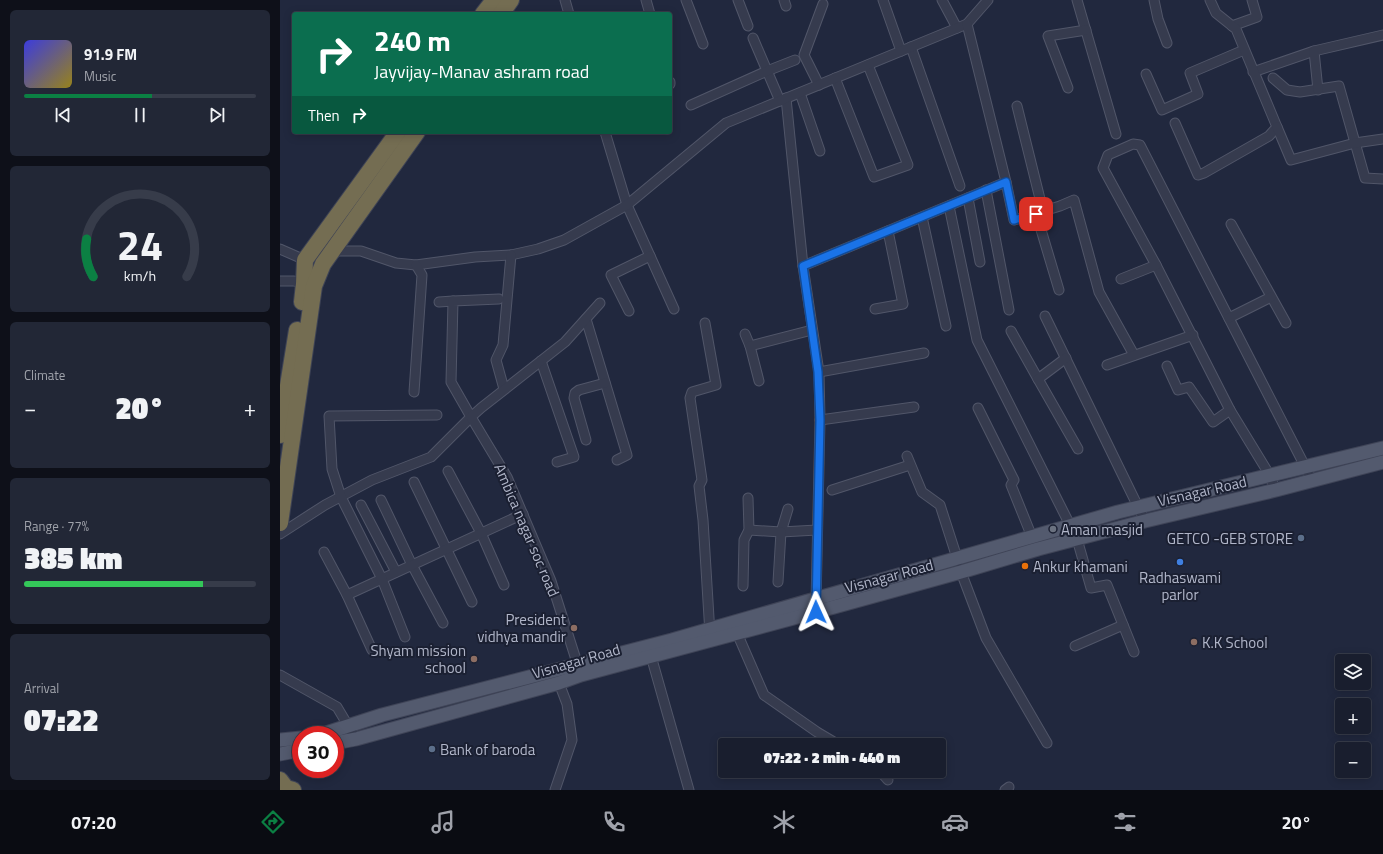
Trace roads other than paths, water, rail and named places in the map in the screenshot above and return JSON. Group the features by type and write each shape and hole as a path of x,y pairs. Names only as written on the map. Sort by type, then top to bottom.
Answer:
{"highway":[{"path":"485,12 494,0"},
{"path":"502,12 511,0"},
{"path":"280,523 309,285 305,260 397,134"},
{"path":"280,435 309,285 416,134"},
{"path":"280,780 286,788 293,790"}],"main road":[{"path":"344,727 382,715 580,670 710,635 816,599 959,564 1032,537 1138,507 1383,448"},
{"name":"Visnagar Road","path":"344,741 559,683 580,670 651,656 710,635 737,633 816,612 959,564 1038,549 1383,462"},
{"path":"280,740 292,739"},
{"path":"280,754 292,752"}],"street":[{"path":"565,0 568,12"},
{"path":"646,0 649,12"},
{"path":"686,0 703,44"},
{"path":"738,0 748,26"},
{"path":"883,0 901,51"},
{"path":"942,0 957,28"},
{"path":"333,251 361,251 396,263 416,265 475,257 511,255 538,249 564,240 627,205 726,123 967,24 988,0"},
{"path":"1077,0 1116,134"},
{"path":"1154,0 1158,19 1167,43"},
{"path":"1210,0 1216,13 1236,29 1291,160 1355,143 1383,139"},
{"path":"1232,26 1257,17 1252,0"},
{"path":"819,85 804,55 824,4"},
{"path":"967,24 1014,220 1060,206 1074,200 1099,292 1134,356"},
{"path":"1068,88 1048,36 1086,30"},
{"path":"1253,72 1314,51 1382,37"},
{"path":"753,38 767,70 783,100 803,266 818,372 820,420 816,612"},
{"path":"911,47 960,186"},
{"path":"1146,74 1162,110 1198,94 1190,73 1244,50"},
{"path":"1314,51 1318,90"},
{"path":"691,105 767,70 795,60"},
{"path":"835,78 874,177 908,164 868,65"},
{"path":"1273,78 1287,90 1300,92 1339,86 1365,178 1383,179"},
{"path":"800,93 820,151"},
{"path":"1016,106 1039,212 1059,290"},
{"path":"1174,123 1198,175 1269,136 1277,127"},
{"path":"606,134 627,205 674,309"},
{"path":"1276,490 1269,475 1230,410 1193,335 1103,168 1108,155 1133,144 1140,145 1146,153 1184,231 1312,480"},
{"path":"803,266 1006,182"},
{"path":"986,190 1009,310"},
{"path":"968,198 980,262"},
{"path":"949,206 977,340 1078,539 1091,588 1107,585 1134,652"},
{"path":"922,217 946,326"},
{"path":"1231,224 1286,323"},
{"path":"875,309 903,304 888,231"},
{"path":"280,249 305,260"},
{"path":"504,390 496,360 503,346 511,255"},
{"path":"629,311 611,275 650,256"},
{"path":"414,392 422,275 416,265"},
{"path":"1121,279 1156,265"},
{"path":"280,281 294,281 309,285"},
{"path":"1229,318 1271,297"},
{"path":"439,302 499,299"},
{"name":"Ambica nagar soc road","path":"453,301 451,382 507,477 551,581 580,670"},
{"path":"280,534 325,505 372,480 431,457 471,417 565,342 600,303"},
{"path":"1045,316 1145,521"},
{"path":"586,319 627,455 617,460"},
{"path":"705,322 716,385 692,392 690,398 702,480 699,486 703,520 710,635"},
{"path":"750,346 812,330"},
{"path":"1011,330 1078,449"},
{"path":"745,334 750,346 759,381"},
{"path":"1107,365 1193,335"},
{"path":"818,372 924,353"},
{"path":"1038,379 1066,358"},
{"path":"541,361 574,457 557,462"},
{"path":"1167,366 1178,390 1189,387 1212,422 1230,410"},
{"path":"586,440 574,398 575,393 579,390 605,382"},
{"path":"820,420 914,407"},
{"path":"978,408 1014,480 1011,485 1032,537"},
{"path":"405,637 382,579 341,497 332,469 329,416 437,415"},
{"path":"832,490 908,461 922,492 940,505 959,564 986,638 1047,743"},
{"path":"448,471 481,533 504,585"},
{"path":"414,482 472,602"},
{"path":"743,586 744,540 749,530 748,498"},
{"path":"381,500 412,565 443,623"},
{"path":"361,505 396,572"},
{"path":"778,582 781,532 788,509"},
{"path":"347,595 523,514"},
{"path":"749,530 781,532 817,530"},
{"path":"324,552 347,595 372,650"},
{"path":"1075,646 1123,625"},
{"path":"737,633 764,695 827,738"},
{"path":"651,656 689,790"},
{"path":"280,675 337,707 356,739"},
{"path":"555,790 572,740 567,704 559,683"}],"place":[{"name":"Aman masjid","path":"1053,529"},
{"name":"GETCO -GEB STORE","path":"1301,538"},
{"name":"Radhaswami parlor","path":"1180,562"},
{"name":"Ankur khamani","path":"1025,566"},
{"name":"President vidhya mandir","path":"574,628"},
{"name":"K.K School","path":"1194,642"},
{"name":"Shyam mission school","path":"474,659"},
{"name":"Bank of baroda","path":"432,749"}]}
